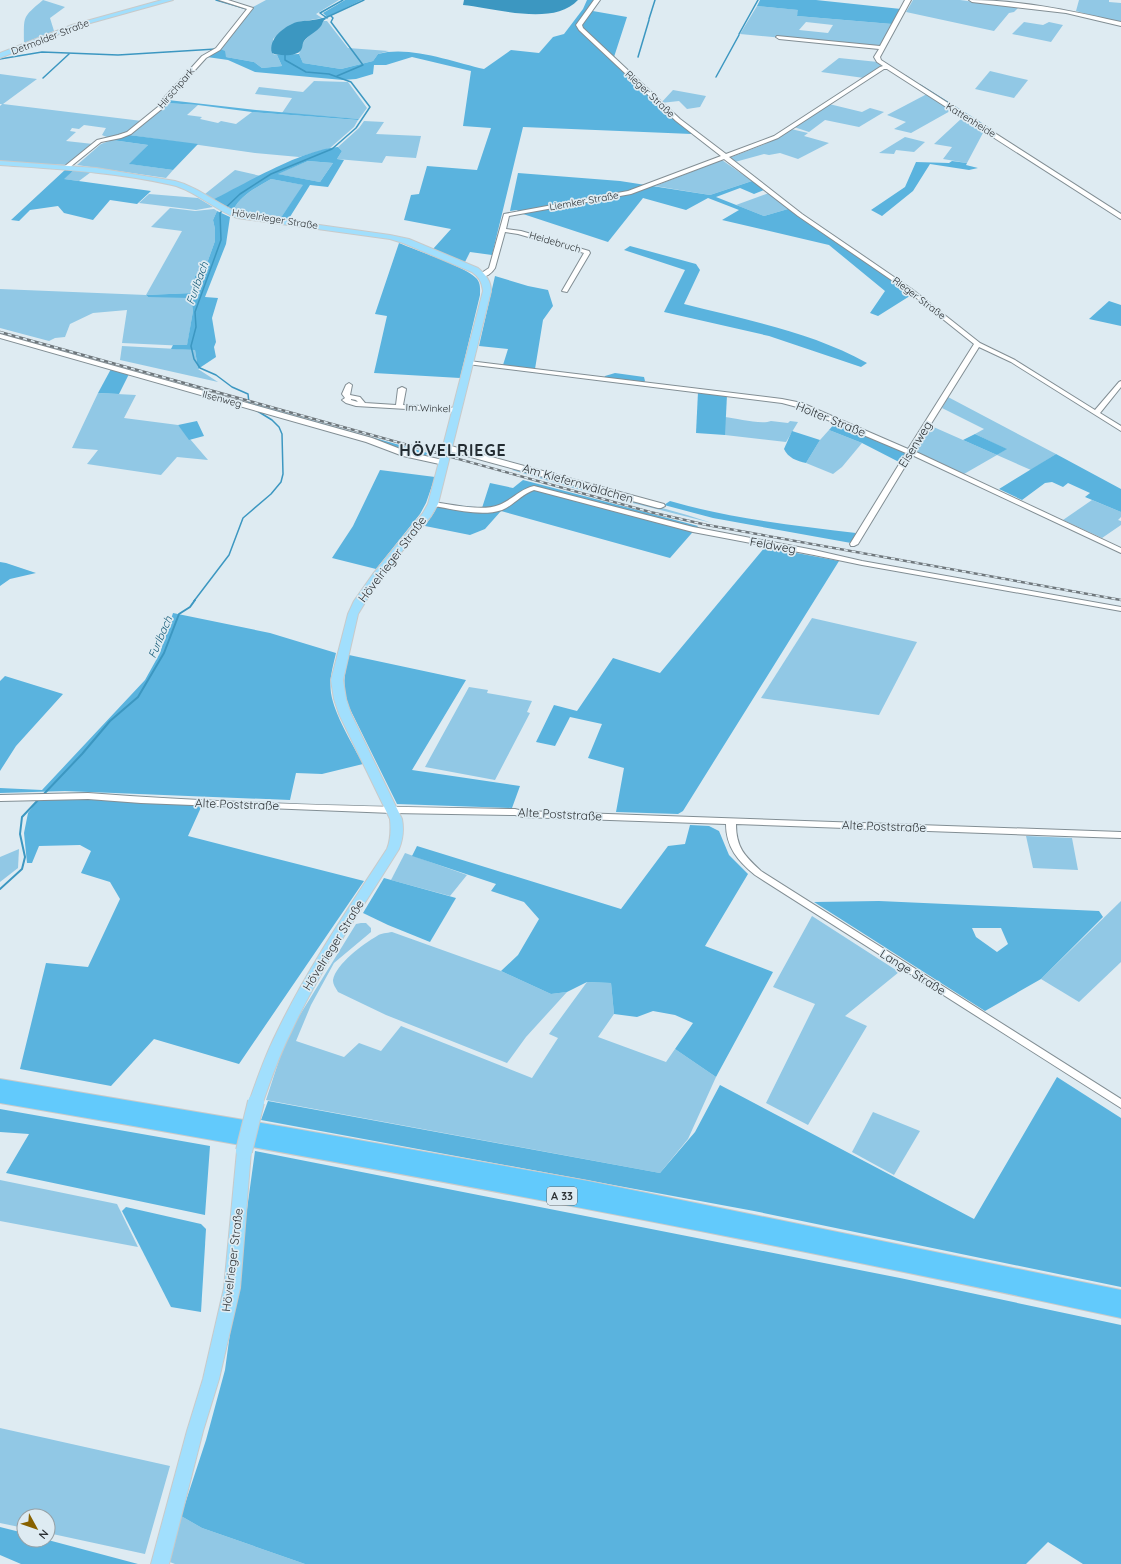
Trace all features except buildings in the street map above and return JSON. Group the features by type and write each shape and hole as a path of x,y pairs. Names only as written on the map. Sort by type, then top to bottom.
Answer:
{"highway":[{"name":"A 33","path":"0,1085 285,1133 588,1188 1121,1297"},
{"name":"A 33","path":"0,1097 284,1145 595,1202 1121,1310"}],"main road":[{"name":"Detmolder Straße","path":"0,56 74,26 170,0"},
{"name":"Hövelrieger Straße","path":"0,163 67,167 136,175 175,183 183,186 224,210 249,217 399,238 466,266 482,275 487,283 487,291 470,362 433,504 427,514 357,604 353,614 338,680 340,700 345,714 392,810 398,830 393,850 300,997 272,1057 256,1102 244,1151 232,1288 211,1379 195,1431 160,1564"}],"street":[{"name":"Hirschpark","path":"67,167 99,141 125,136 141,124 160,107 204,57 218,49 250,8 222,0"},
{"name":"Rieger Straße","path":"597,0 579,27 669,112 800,215 911,291 978,344 1013,361 1121,429"},
{"path":"779,37 882,48 908,0"},
{"path":"972,0 1066,11 1121,24"},
{"name":"Kattenheide","path":"882,48 877,57 888,67 1121,217"},
{"path":"724,156 776,137 882,68 888,67"},
{"name":"Liemker Straße","path":"482,275 490,272 492,268 506,215 629,193 724,156"},
{"name":"Heidebruch","path":"502,230 519,232 587,252 564,292"},
{"name":"Ilsenweg","path":"0,336 369,440 406,454 444,463"},
{"name":"Eisenweg","path":"854,544 978,344"},
{"name":"Holter Straße","path":"470,362 786,402 819,413 910,452 1121,550"},
{"path":"1096,413 1121,383"},
{"name":"Im Winkel","path":"349,385 346,394 348,397 346,400 348,402 363,405 457,410"},
{"name":"Im Winkel","path":"399,407 402,389"},
{"name":"Am Kiefernwäldchen","path":"448,448 661,506"},
{"name":"Feldweg","path":"433,504 488,510 506,505 525,490 534,488 656,521 728,537 831,555 862,563 1121,609"},
{"name":"Alte Poststraße","path":"0,798 88,796 141,800 392,810 515,812 523,814 1121,835"},
{"name":"Lange Straße","path":"731,821 733,844 745,861 758,873 1121,1104"}],"shaded area":[{"path":"43,0 65,7 50,18 54,31 24,43 24,22 31,10"},
{"path":"266,0 339,0 316,14 322,18 299,22 284,29 273,39 273,54 277,55 282,66 262,68 254,62 226,57 220,49 251,8"},
{"path":"345,0 362,0 327,17 323,13"},
{"path":"464,0 578,0 567,8 554,13 523,14 463,5"},
{"path":"587,0 594,0 587,10 627,17 614,57 615,62 692,134 523,127 492,255 470,252 465,262 433,249 451,229 404,220 411,195 419,194 427,166 477,170 491,128 463,126 471,71 412,57 386,65 374,65 373,74 356,79 343,80 255,72 228,60 207,57 220,49 225,51 226,57 254,62 262,68 282,66 277,55 299,54 303,63 341,69 373,61 378,54 403,52 417,53 484,69 511,50 539,53 553,37 564,34 583,9"},
{"path":"760,0 816,0 901,9 892,24 797,16 798,10 757,6"},
{"path":"913,0 960,0 1018,8 1014,12 1009,13 994,31 906,12"},
{"path":"1079,0 1109,0 1109,2 1121,3 1121,24 1076,11"},
{"path":"757,6 799,10 797,16 892,24 879,47 740,34","holes":["806,22 833,25 828,33 799,30"]},
{"path":"322,18 326,19 319,28 303,42 302,49 299,52 292,55 278,55 272,53 272,43 282,30 297,22"},
{"path":"323,21 327,21 348,48 389,51 378,54 373,61 341,69 303,63 299,54 303,44"},
{"path":"1024,22 1043,25 1049,22 1063,25 1051,42 1012,34"},
{"path":"839,58 878,62 881,66 864,78 821,72"},
{"path":"990,71 1028,80 1014,98 975,89"},
{"path":"0,74 37,79 3,104 142,121 123,134 113,137 102,135 106,128 84,125 79,129 72,128 70,131 76,132 66,141 93,144 67,165 0,162 0,106 2,104 0,104"},
{"path":"314,81 348,82 367,108 359,119 282,113 292,98 255,94 259,87 303,92"},
{"path":"673,90 706,96 700,107 687,109 679,101 661,103"},
{"path":"925,95 928,95 952,110 911,133 894,129 906,122 887,115"},
{"path":"168,100 256,110 359,119 252,112 198,105 166,103"},
{"path":"166,103 198,105 187,115 202,117 200,119 218,123 221,121 236,124 252,112 358,120 354,127 330,148 299,157 255,153 129,135"},
{"path":"829,104 862,112 870,108 884,112 859,127 825,120 809,132 794,127"},
{"path":"962,118 984,131 967,163 943,159 952,147 934,144"},
{"path":"364,121 384,122 376,134 421,136 416,158 386,156 382,163 337,159 342,151 338,147 359,128"},
{"path":"791,129 808,133 804,136 829,143 798,159 780,153 769,155 764,154 735,162 729,158 765,144"},
{"path":"129,135 198,144 173,170 129,164 148,145 112,140"},
{"path":"905,137 925,142 914,152 896,150 894,154 879,153"},
{"path":"112,140 148,145 130,164 173,170 166,178 77,165 101,144"},
{"path":"338,147 342,151 337,159 344,160 328,187 310,185 288,220 280,219 303,185 271,179 245,196 233,210 212,200 274,168 323,149","holes":["308,161 333,163 320,182 278,174"]},
{"path":"722,160 752,181 710,195 655,186"},
{"path":"308,161 333,163 320,182 277,174"},
{"path":"952,161 967,163 966,165 978,168 969,170 930,164 913,191 882,216 871,210 905,187 916,162 949,163"},
{"path":"66,169 74,170 64,179 151,191 137,204 110,200 93,220 64,213 58,206 30,210 19,221 11,220"},
{"path":"74,170 91,172 79,181 63,179"},
{"path":"235,170 261,176 212,200 205,194"},
{"path":"518,173 620,181 710,195 752,181 764,190 754,194 740,188 716,197 764,216 788,209 913,294 878,316 870,313 885,291 829,245 722,220 739,210 708,198 686,210 643,198 608,242 520,213 517,210 510,211"},
{"path":"271,179 304,185 280,219 252,216 233,210 245,196"},
{"path":"769,193 788,209 764,216 736,205"},
{"path":"149,194 198,198 213,207 196,210 139,203"},
{"path":"170,208 195,211 214,209 217,211 213,220 215,241 206,266 195,276 192,293 146,295 182,231 151,227"},
{"path":"217,211 230,217 226,244 205,297 218,298 212,318 216,342 214,347 216,357 198,369 195,350 171,349 173,345 187,345 193,311 191,298 148,297 146,295 192,293 195,276 206,266 215,241 213,220"},
{"path":"399,243 440,259 470,273 479,282 480,295 460,378 374,373 387,316 375,314"},
{"path":"630,246 696,264 700,270 684,304 801,335 846,352 867,363 861,367 769,336 664,312 685,270 624,250"},
{"path":"495,276 528,286 548,290 553,306 543,320 535,369 503,365 508,349 479,346"},
{"path":"0,289 146,295 148,297 191,297 193,311 187,346 122,343 127,310 93,313 70,324 65,337 55,338 49,341 0,328"},
{"path":"1109,301 1121,305 1121,326 1089,319"},
{"path":"122,346 195,350 198,369 218,382 120,360"},
{"path":"111,369 129,374 119,394 98,393"},
{"path":"615,373 644,377 645,381 604,378 605,376"},
{"path":"698,392 727,395 725,435 696,433"},
{"path":"98,393 136,395 124,418 178,425 208,460 177,457 161,475 87,464 98,450 72,448"},
{"path":"948,397 1056,454 1031,470 997,455 1006,449 975,434 984,429 942,408"},
{"path":"254,404 428,453 424,457 255,407"},
{"path":"725,417 761,422 798,422 786,442 725,435"},
{"path":"197,421 204,436 189,440 178,425"},
{"path":"836,422 906,452 899,462 862,443 829,430"},
{"path":"929,425 997,455 964,474 914,450"},
{"path":"829,430 862,443 842,467 833,474 806,463 820,440"},
{"path":"792,431 820,440 806,463 790,457 784,449"},
{"path":"975,434 1007,449 997,455 963,440"},
{"path":"1056,454 1121,489 1121,512 1085,497 1090,493 1068,483 1063,487 1052,482 1045,483 1022,500 999,489"},
{"path":"516,467 712,523 569,487 512,470"},
{"path":"380,470 435,477 426,503 420,514 376,569 332,558 353,526"},
{"path":"523,480 698,526 670,558 501,511 485,529 470,535 425,526 435,511 437,503 482,508 490,483 513,488"},
{"path":"1092,500 1121,512 1121,517 1118,520 1121,521 1121,525 1102,538 1063,520"},
{"path":"670,501 739,517 856,533 851,543 713,518 664,505"},
{"path":"765,547 839,561 683,811 678,814 616,812 624,768 588,758 602,724 570,717 555,746 536,742 554,705 577,711 613,658 660,673"},
{"path":"0,562 36,573 10,579 0,586"},
{"path":"173,613 270,633 336,653 332,673 331,693 344,729 363,764 322,774 296,773 290,800 65,791 0,793 0,788 42,790 145,680 160,653"},
{"path":"812,618 917,642 879,715 761,698"},
{"path":"349,655 466,680 412,770 520,786 512,808 397,804 349,707 345,693 344,681"},
{"path":"5,676 63,694 16,746 0,771 0,681"},
{"path":"469,687 488,690 487,693 532,701 527,712 530,713 495,780 425,767"},
{"path":"39,798 203,803 188,836 364,881 239,1064 154,1039 111,1086 20,1069 46,963 88,967 120,899 110,882 81,873 91,851 80,845 39,846 32,863 27,863 24,833 28,813"},
{"path":"690,825 709,826 719,831 729,855 748,874 705,946 773,972 716,1077 675,1049 693,1023 675,1015 653,1011 637,1017 614,1014 611,983 587,982 567,992 551,994 501,971 518,955 539,919 524,902 491,891 496,884 412,856 417,846 621,909 668,846 685,844"},
{"path":"1026,836 1072,838 1078,870 1033,868"},
{"path":"19,849 18,868 0,882 0,857"},
{"path":"405,853 467,875 450,896 391,880"},
{"path":"384,878 456,898 430,942 363,913"},
{"path":"879,901 1099,911 1103,917 1041,979 985,1011 814,902","holes":["972,928 1001,928 1008,944 997,952 976,937"]},
{"path":"1121,901 1121,962 1079,1002 1041,979"},
{"path":"812,916 899,972 845,1016 867,1026 808,1125 766,1103 815,1004 773,987"},
{"path":"366,923 371,928 371,932 334,963 311,1005 296,1041 344,1057 359,1043 381,1051 401,1026 532,1078 558,1038 549,1034 587,982 611,983 614,1014 598,1037 666,1062 675,1049 716,1077 688,1139 660,1173 266,1100 282,1051 293,1026 356,924"},
{"path":"392,932 501,971 551,994 567,992 526,1037 507,1063 386,1015 338,992 333,980 335,974 345,961 358,949 380,934"},
{"path":"1057,1077 1121,1118 1121,1287 754,1211 261,1120 268,1101 660,1173 695,1132 720,1085 974,1219"},
{"path":"0,1109 210,1146 205,1215 6,1173 29,1134 0,1132"},
{"path":"873,1112 920,1131 894,1175 852,1152"},
{"path":"255,1151 900,1278 1121,1325 1121,1564 1083,1564 1048,1542 1026,1564 305,1564 202,1528 181,1516 206,1440 225,1370"},
{"path":"0,1180 117,1204 138,1247 0,1221"},
{"path":"126,1207 201,1224 206,1229 201,1312 171,1307 122,1211"},
{"path":"0,1428 170,1466 145,1554 56,1535 56,1508 16,1508 16,1526 0,1523"},
{"path":"181,1516 202,1528 305,1564 175,1564 167,1561"},
{"path":"0,1527 16,1531 16,1548 56,1548 56,1542 138,1564 21,1564 0,1555"}],"waterway":[{"path":"216,0 247,9"},
{"path":"326,17 320,13 343,0"},
{"name":"Furlbach","path":"326,17 364,0"},
{"path":"649,19 655,0"},
{"path":"739,34 758,0"},
{"path":"331,16 333,18 331,22 363,65 337,76"},
{"path":"638,57 649,20"},
{"path":"716,77 739,35"},
{"path":"0,59 42,52 118,55 216,49"},
{"name":"Furlbach","path":"252,405 249,403 248,394 232,387 216,375 200,368 194,359 191,346 196,327 195,312 221,240 220,213 240,194 271,174 332,149 356,128 370,107 351,82 329,74 306,72 285,60 285,53"},
{"path":"43,78 69,54"},
{"path":"906,76 915,82"},
{"path":"920,85 993,131"},
{"name":"Furlbach","path":"194,601 229,555 243,518 271,494 281,482 283,474 282,434 279,427 272,420 254,409"},
{"name":"Furlbach","path":"42,796 82,754 110,721 138,697 164,653 179,614 190,607 195,600"},
{"name":"Furlbach","path":"0,889 22,869 25,857 20,834 22,817 39,799"}],"railway":[{"path":"0,332 650,512 707,525 1121,600"}],"district":[{"name":"HÖVELRIEGE","path":"453,450"}]}
